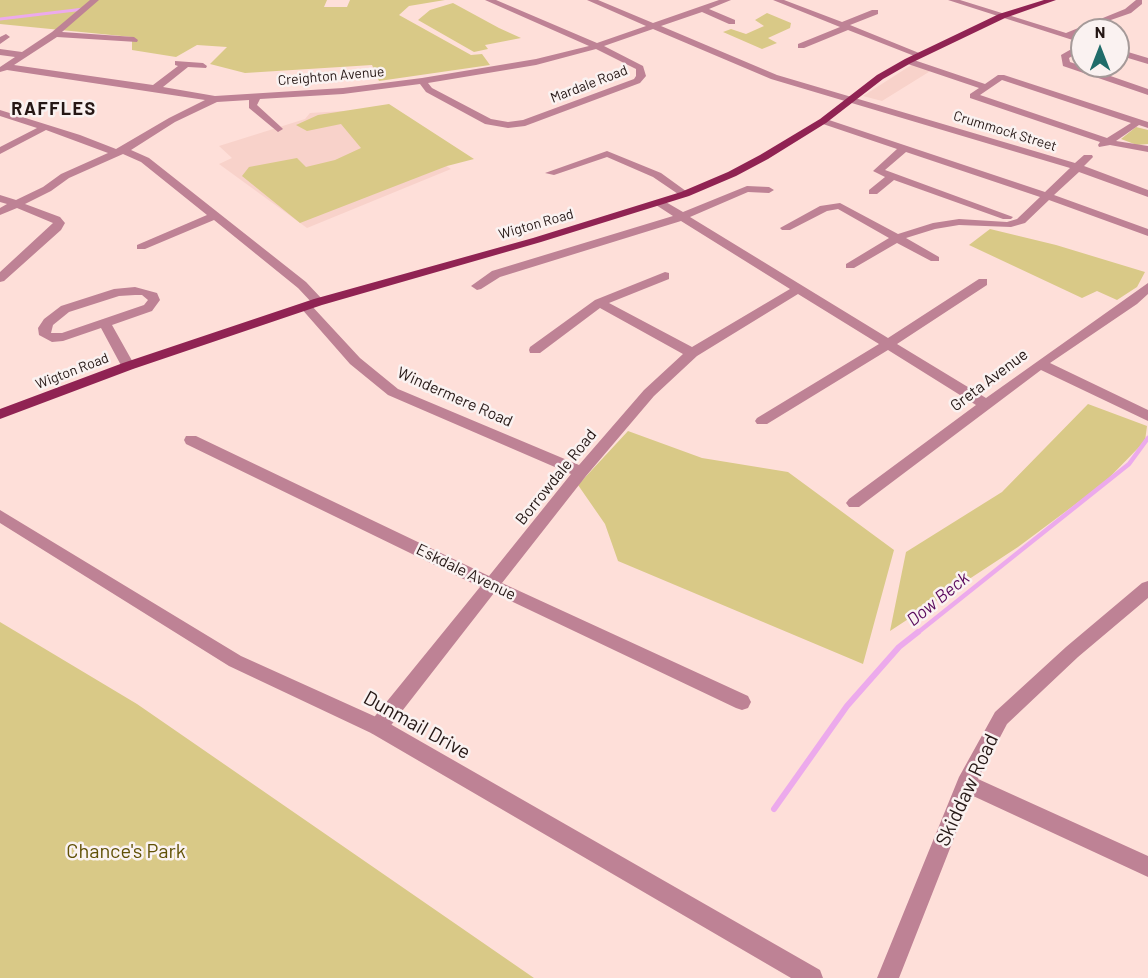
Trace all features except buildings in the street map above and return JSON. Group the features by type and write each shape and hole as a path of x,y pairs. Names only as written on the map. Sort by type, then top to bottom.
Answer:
{"main road":[{"name":"Wigton Road","path":"0,414 128,366 312,304 685,194 732,174 823,121 880,77 909,61 1002,16 1048,0"}],"street":[{"path":"3,69 55,34 95,0"},
{"name":"Mardale Road","path":"422,81 429,90 488,122 508,125 525,123 637,81 641,76 640,68 597,46 489,0"},
{"name":"Crummock Street","path":"591,0 774,77 852,97 1076,167 1148,194"},
{"path":"694,0 732,22"},
{"name":"Creighton Avenue","path":"3,69 155,88 215,99 343,91 422,81 536,62 597,46 727,0"},
{"path":"952,0 1070,37"},
{"path":"785,1 920,56"},
{"path":"1067,36 1076,30 1128,11 1139,2"},
{"path":"801,46 875,12"},
{"path":"55,34 134,40"},
{"path":"0,52 23,55"},
{"path":"1070,54 1063,59 1065,64 1070,66"},
{"path":"1130,55 1146,59"},
{"path":"909,61 985,87"},
{"path":"172,62 203,66"},
{"path":"155,88 186,64"},
{"path":"1143,123 1000,77 974,96 1109,142 1129,147 1148,148"},
{"path":"1106,78 1148,92"},
{"path":"258,96 252,102 252,106 278,129"},
{"path":"0,212 47,189 65,176 120,152 172,120 215,99"},
{"name":"Windermere Road","path":"0,113 145,160 302,285 312,304 355,361 393,392 581,472"},
{"path":"823,121 1047,196 1148,234"},
{"path":"850,266 899,237 933,226 959,222 1007,225 1021,221 1092,153 1143,123"},
{"path":"0,151 45,128"},
{"path":"904,148 878,171 1007,217"},
{"path":"550,173 607,154 657,175 685,194"},
{"path":"873,192 891,177"},
{"path":"477,286 496,274 681,217 747,189 769,190"},
{"path":"920,202 933,192"},
{"path":"0,198 56,219 59,223 57,228 0,278"},
{"path":"660,203 987,405"},
{"path":"786,228 824,208 840,206 935,259"},
{"path":"141,247 215,216"},
{"path":"535,350 600,303 665,276"},
{"path":"762,422 888,344 982,282"},
{"name":"Greta Avenue","path":"854,503 1040,364 1133,301 1148,287"},
{"name":"Borrowdale Road","path":"378,727 581,472 649,393 692,353 798,289"},
{"path":"118,292 145,292 153,296 154,300 148,309 105,324 58,338 45,335 44,332 48,322 65,309 118,292"},
{"path":"600,303 692,353"},
{"path":"105,324 128,366"},
{"path":"1040,364 1148,416"},
{"name":"Eskdale Avenue","path":"191,440 742,702"},
{"name":"Dunmail Drive","path":"0,516 235,661 378,727 812,978"},
{"name":"Skiddaw Road","path":"888,978 966,783 1000,718 1072,652 1148,588"},
{"path":"966,783 1148,867"}],"shaded area":[{"path":"913,64 932,70 882,101 863,96"},
{"path":"360,110 451,169 307,228 219,164 232,158 219,146 305,119 310,113"}],"green space":[{"path":"0,0 327,0 324,7 347,7 350,0 445,0 409,6 399,15 471,55 482,54 490,65 379,81 372,65 245,73 210,64 227,47 197,45 176,57 132,50 132,37 0,24"},
{"path":"453,3 521,38 485,45 488,49 474,52 418,20 430,10"},
{"path":"767,13 791,23 790,28 768,38 777,43 762,49 723,32 731,29 746,34 764,26 755,20"},
{"path":"389,104 474,159 447,166 300,223 242,176 249,167 297,158 306,167 335,160 361,148 341,124 307,131 296,125 318,115"},
{"path":"1136,127 1148,130 1148,144 1137,145 1121,139"},
{"path":"990,229 1056,245 1145,272 1137,287 1117,300 1097,291 1082,298 969,245"},
{"path":"1088,404 1147,426 1145,441 1104,483 1018,547 890,631 906,552 1002,492"},
{"path":"628,431 702,458 788,472 894,550 863,664 618,561 605,524 578,485"},
{"name":"Chance's Park","path":"0,622 137,704 534,978 0,978"}],"waterway":[{"path":"0,19 84,9"},
{"name":"Dow Beck","path":"916,634 1129,464 1148,438"},
{"name":"Dow Beck","path":"774,809 847,706 899,647 918,632"}],"district":[{"name":"RAFFLES","path":"54,109"}]}
